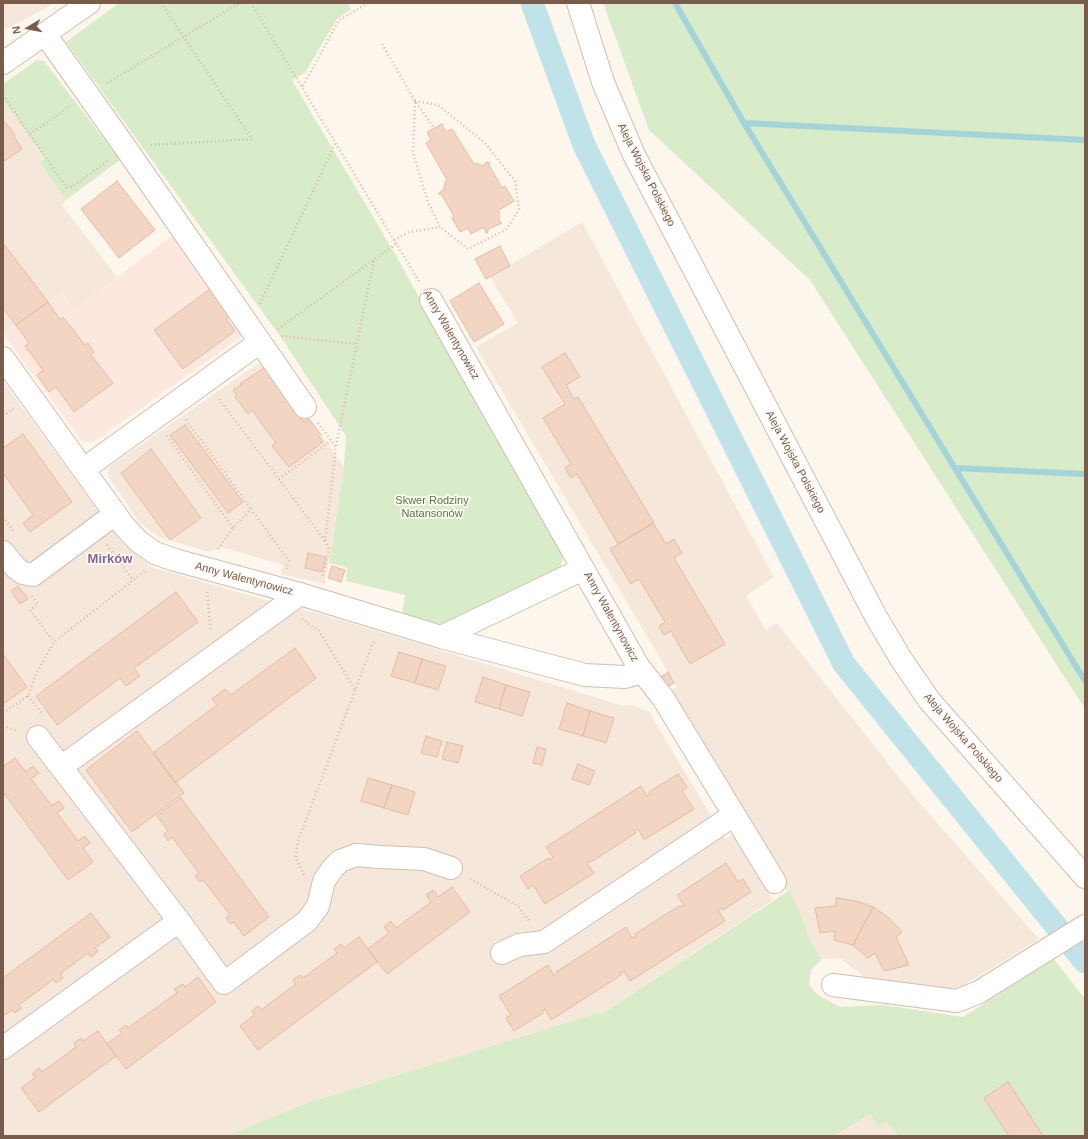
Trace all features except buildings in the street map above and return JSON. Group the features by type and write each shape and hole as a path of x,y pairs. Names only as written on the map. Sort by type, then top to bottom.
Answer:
{"street":[{"path":"3,64 89,3"},
{"name":"Aleja Wojska Polskiego","path":"578,3 603,82 634,155 875,615 930,700 1085,877"},
{"path":"45,34 260,335 305,407"},
{"name":"Anny Walentynowicz","path":"431,300 643,672 663,698 774,882"},
{"path":"84,469 260,335"},
{"name":"Anny Walentynowicz","path":"3,358 115,514 138,541 165,557 382,618 441,637 585,675 625,677 643,672"},
{"path":"3,552 16,568 23,573 33,575 115,514"},
{"path":"441,637 583,569"},
{"path":"61,767 215,657 308,597"},
{"path":"38,737 179,921 224,984 307,921 318,906 324,881 340,861 356,856 424,860 451,868"},
{"path":"502,953 519,945 544,942 734,815"},
{"path":"3,1048 179,921"},
{"path":"833,985 957,1001 979,992 1085,926"}],"path":[{"path":"3,95 66,187 72,187 126,147 252,139 182,37 161,3"},
{"path":"30,134 88,95 240,3"},
{"name":"Anny Walentynowicz","path":"251,3 303,86 335,143 431,300"},
{"path":"303,86 339,20 368,3"},
{"path":"382,44 414,101 434,128"},
{"path":"414,101 438,105 484,142 515,181 519,209 507,229 468,249 440,227 428,202 413,153 414,101"},
{"path":"260,335 335,143"},
{"path":"394,240 409,232 440,227"},
{"path":"260,335 396,244"},
{"path":"325,541 336,447 374,260"},
{"path":"260,335 357,344"},
{"path":"216,396 325,541 329,551 308,597"},
{"path":"305,407 336,447"},
{"path":"184,418 289,561 286,572"},
{"path":"164,432 233,528"},
{"path":"279,479 331,441"},
{"path":"217,551 233,528 251,509"},
{"path":"106,543 133,580"},
{"path":"3,713 28,696 36,674 54,642 148,568"},
{"path":"206,587 215,657"},
{"path":"30,593 38,604 30,610 54,642"},
{"path":"318,906 296,858 298,841 382,618"},
{"path":"451,868 518,906 544,942"}],"shaded area":[{"path":"3,3 55,3 3,31"},
{"path":"3,100 45,160 40,163 66,200 62,205 117,277 74,310 62,292 3,334"},
{"path":"582,222 774,577 746,596 766,630 777,623 917,800 1039,939 969,982 971,986 962,991 867,979 840,958 822,959 813,946 789,890 787,892 669,691 677,687 476,347 518,323 490,277"},
{"path":"174,234 244,330 241,337 95,441 87,443 83,442 3,334 62,292 74,310"},
{"path":"259,363 272,364 344,467 325,584 281,574 283,565 221,547 209,552 161,538 140,523 108,476 110,466"},
{"path":"3,381 117,537 125,546 147,563 148,566 265,600 320,614 624,706 632,705 649,712 725,839 734,834 773,900 602,1014 598,1013 301,1105 226,1136 3,1136"},
{"path":"870,1114 886,1122 899,1136 834,1136"}],"green space":[{"name":"Skwer Rodziny Natansonów","path":"119,3 348,3 351,9 337,19 305,73 292,80 395,254 563,556 559,574 445,625 402,614 405,595 346,581 347,568 329,563 344,467 346,436 280,336 66,42"},
{"path":"603,3 1085,3 1085,709 810,280 649,130"},
{"path":"37,60 44,61 120,160 66,200 40,163 45,159 3,100 3,84"},
{"path":"790,890 813,946 822,959 811,970 809,985 818,995 840,1007 883,1005 963,1017 1054,959 1085,999 1085,1136 899,1136 886,1122 878,1127 870,1114 834,1136 226,1136 301,1105 598,1013 602,1014"}],"waterway":[{"path":"532,3 584,145 844,664 1085,962"},
{"path":"675,3 744,123 1085,681"},
{"path":"744,123 1085,140"},
{"path":"955,468 1085,474"}],"district":[{"name":"Mirków","path":"110,559"}]}
